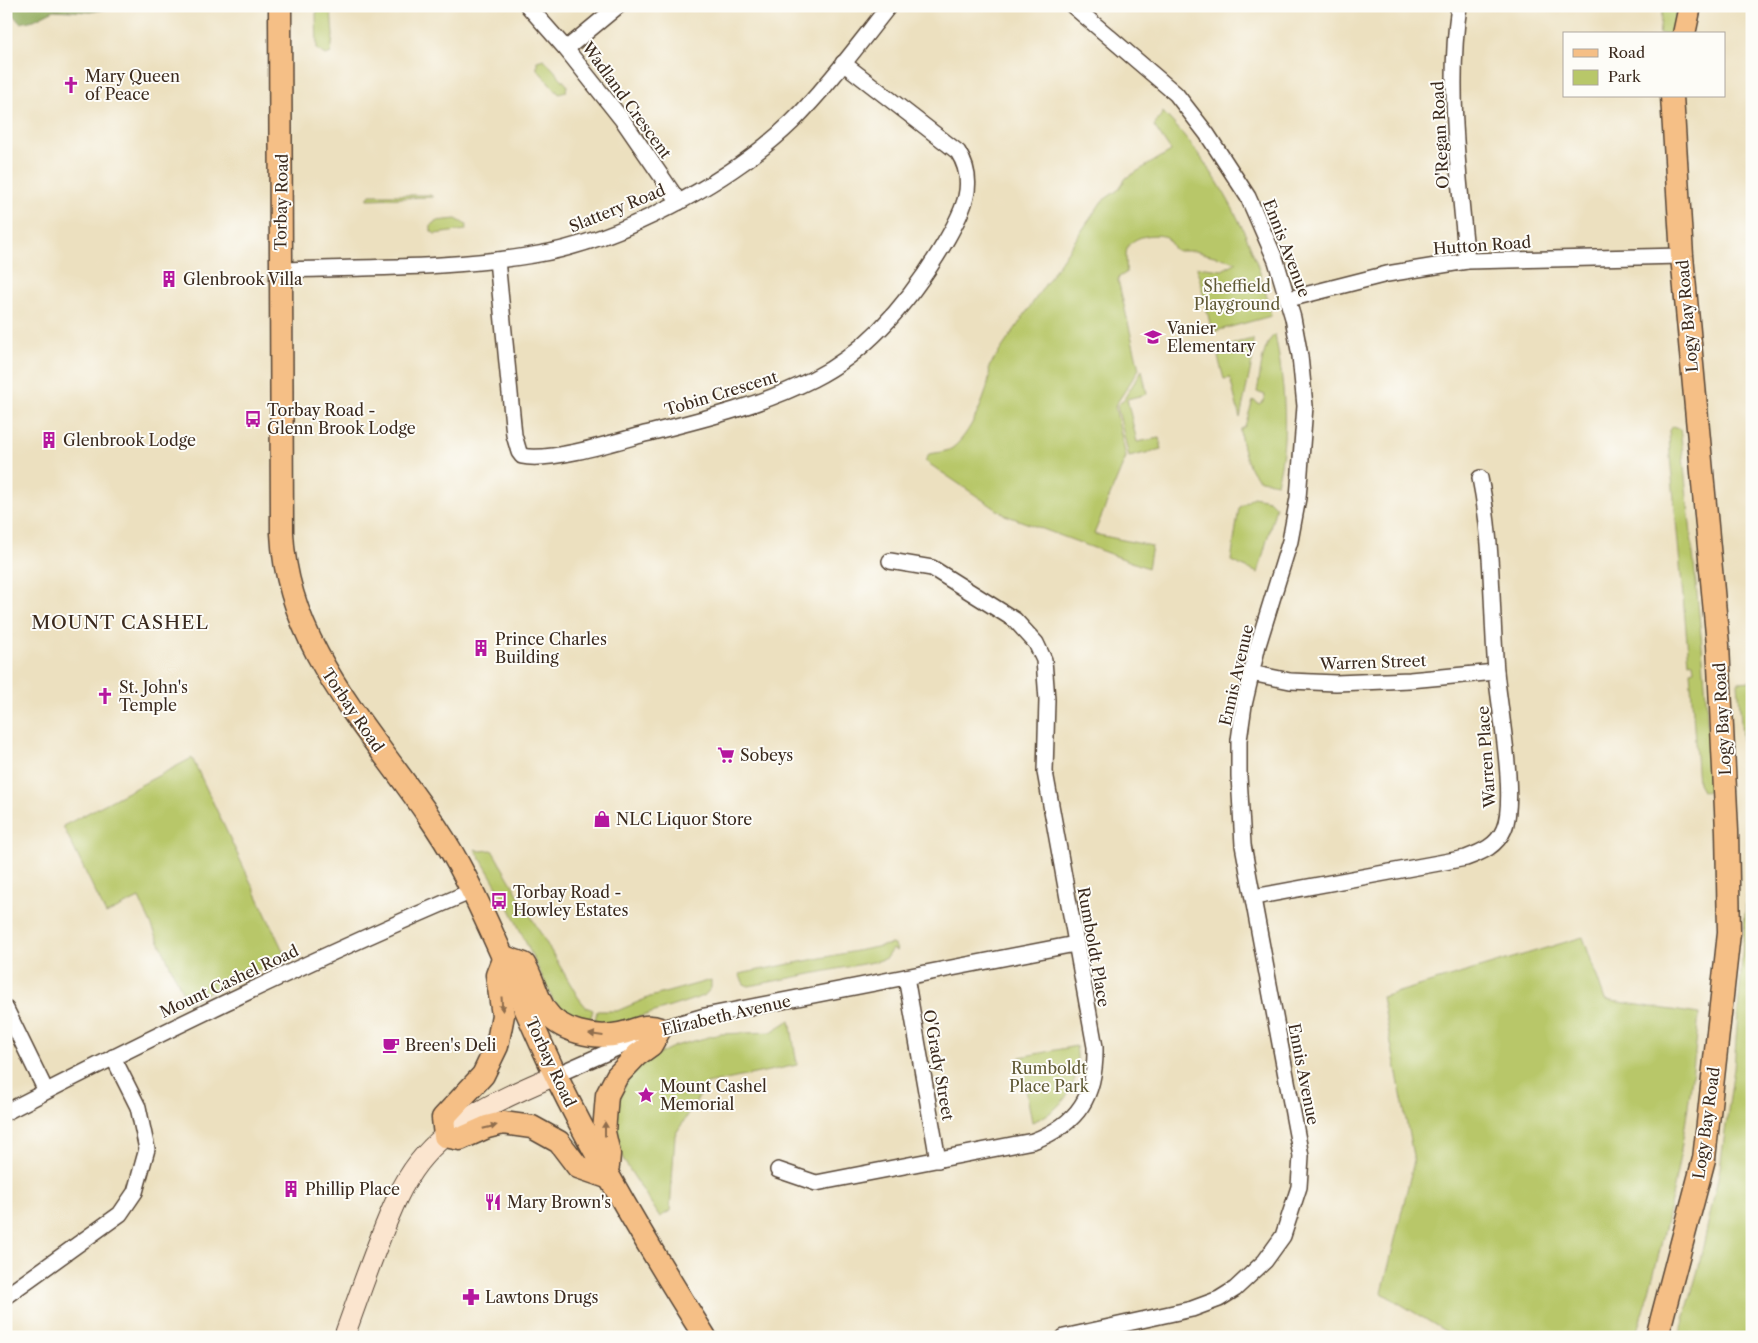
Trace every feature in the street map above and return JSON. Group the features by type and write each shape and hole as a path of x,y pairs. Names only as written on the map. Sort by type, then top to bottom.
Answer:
{"main road":[{"name":"Torbay Road","path":"280,6 283,551 297,610 325,669 429,819 472,891 504,957 556,1076 607,1177 699,1334"},
{"path":"1684,32 1690,6"},
{"name":"Logy Bay Road","path":"1657,1337 1704,1159 1729,933 1727,821 1718,645 1682,256 1672,98"},
{"path":"504,957 524,964 545,1010 564,1026 583,1033 609,1036 646,1025 660,1029 651,1045 637,1055 617,1076 607,1096 604,1132 609,1154 607,1177 578,1167 559,1142 532,1127 503,1124 480,1129 460,1139 444,1136 443,1118 483,1075 497,1046 502,1010 497,975 504,957"},
{"name":"Elizabeth Avenue","path":"344,1337 400,1191 418,1162 444,1136 486,1108 518,1091 556,1076"}],"street":[{"path":"528,6 566,49"},
{"name":"Wadland Crescent","path":"618,6 566,49 624,122 679,202"},
{"name":"Slattery Road","path":"281,270 497,260 535,255 570,246 614,231 679,202 729,172 772,139 792,121 843,63 889,6"},
{"name":"Ennis Avenue","path":"1064,1337 1087,1335 1169,1315 1219,1300 1235,1289 1265,1261 1283,1236 1289,1223 1299,1187 1301,1156 1243,844 1239,776 1239,740 1251,673 1290,541 1298,498 1303,454 1305,406 1302,373 1289,299 1276,261 1248,197 1207,134 1176,94 1072,6"},
{"name":"O'Regan Road","path":"1459,6 1455,75 1457,151 1467,261"},
{"name":"Tobin Crescent","path":"497,260 514,434 522,456 550,455 608,444 757,403 814,379 865,343 916,288 955,226 966,200 968,186 964,161 958,152 843,63"},
{"name":"Hutton Road","path":"1289,299 1387,274 1467,261 1682,256"},
{"name":"Warren Place","path":"1254,897 1466,858 1483,852 1496,843 1504,829 1509,795 1496,672 1486,505 1480,478"},
{"name":"Rumboldt Place","path":"778,1170 816,1183 1034,1141 1052,1134 1069,1122 1084,1104 1092,1087 1095,1048 1045,772 1047,677 1044,660 1036,643 1015,620 932,568 890,561"},
{"name":"Warren Street","path":"1251,673 1290,681 1336,683 1410,680 1496,672"},
{"name":"Mount Cashel Road","path":"6,1112 285,974 472,891"},
{"name":"Elizabeth Avenue","path":"556,1076 660,1029 732,1010 1075,944"},
{"name":"O'Grady Street","path":"906,976 938,1160"},
{"path":"6,1009 46,1091"},
{"path":"6,1296 120,1214 135,1192 147,1149 138,1107 112,1058"}],"green space":[{"path":"6,6 122,6 90,12 54,10 34,20 20,23"},
{"path":"319,6 329,6 331,9 333,36 331,53 326,55 317,49 316,14"},
{"path":"1663,6 1677,6 1672,32 1659,32"},
{"path":"544,59 567,85 566,92 559,94 537,69 537,61"},
{"name":"Sheffield Playground","path":"1163,112 1200,157 1232,207 1256,260 1271,316 1212,332 1197,267 1222,270 1237,262 1195,251 1178,251 1174,249 1167,237 1162,236 1151,235 1139,238 1130,244 1127,249 1126,273 1119,277 1118,280 1139,369 1115,406 1126,457 1094,534 1152,546 1148,568 1005,515 925,461 929,454 949,450 964,436 983,399 987,387 989,367 1102,201 1118,190 1126,178 1171,151 1154,126"},
{"path":"370,195 430,195 433,197 367,199"},
{"path":"456,219 467,225 466,230 435,234 431,231 431,225 436,221"},
{"path":"1275,334 1284,408 1283,446 1277,483 1261,480 1252,472 1242,443 1240,430 1245,426 1253,400 1259,404 1264,401 1265,395 1257,392 1264,353 1270,339"},
{"path":"1253,339 1252,362 1240,418 1230,378 1224,379 1218,357 1235,343"},
{"path":"1142,370 1147,394 1127,399 1137,442 1159,438 1162,449 1129,457 1117,406 1124,399"},
{"path":"1673,426 1680,429 1681,436 1699,612 1709,745 1710,789 1706,792 1702,791 1698,784 1690,671 1694,670 1693,663 1689,662 1670,456 1669,430"},
{"path":"1253,497 1269,500 1276,507 1258,573 1231,561 1239,508"},
{"path":"1752,681 1752,1337 1679,1337 1698,1270 1720,1168 1734,1068 1750,846 1738,682"},
{"path":"192,758 286,957 187,1002 139,898 106,914 63,826"},
{"path":"475,849 480,851 492,850 578,997 586,1007 593,1010 589,1024 566,1013 553,1000 509,907"},
{"path":"1583,937 1605,1000 1699,1014 1690,1096 1676,1177 1658,1258 1635,1337 1455,1337 1382,1293 1414,1161 1382,997"},
{"path":"892,944 896,947 897,951 892,949 886,958 878,961 749,986 744,984 739,974"},
{"path":"711,980 711,988 704,996 624,1022 594,1025 597,1011 617,1011 650,997"},
{"path":"790,1020 797,1065 707,1084 675,1135 670,1211 660,1217 624,1161 617,1138 615,1108 627,1081 644,1061 675,1046 720,1034 771,1032"},
{"name":"Rumboldt Place Park","path":"1076,1046 1076,1071 1069,1093 1054,1110 1032,1122 1020,1057"}],"place":[{"name":"Mary Queen of Peace","path":"71,85"},
{"name":"Glenbrook Villa","path":"169,279"},
{"name":"Vanier Elementary","path":"1153,337"},
{"name":"Torbay Road - Glenn Brook Lodge","path":"253,419"},
{"name":"Glenbrook Lodge","path":"49,440"},
{"name":"Prince Charles Building","path":"481,648"},
{"name":"St. John's Temple","path":"105,696"},
{"name":"Sobeys","path":"726,755"},
{"name":"NLC Liquor Store","path":"602,819"},
{"name":"Torbay Road - Howley Estates","path":"499,901"},
{"name":"Breen's Deli","path":"391,1045"},
{"name":"Mount Cashel Memorial","path":"646,1095"},
{"name":"Phillip Place","path":"291,1189"},
{"name":"Mary Brown's","path":"493,1202"},
{"name":"Lawtons Drugs","path":"471,1297"}],"district":[{"name":"MOUNT CASHEL","path":"120,622"}]}
